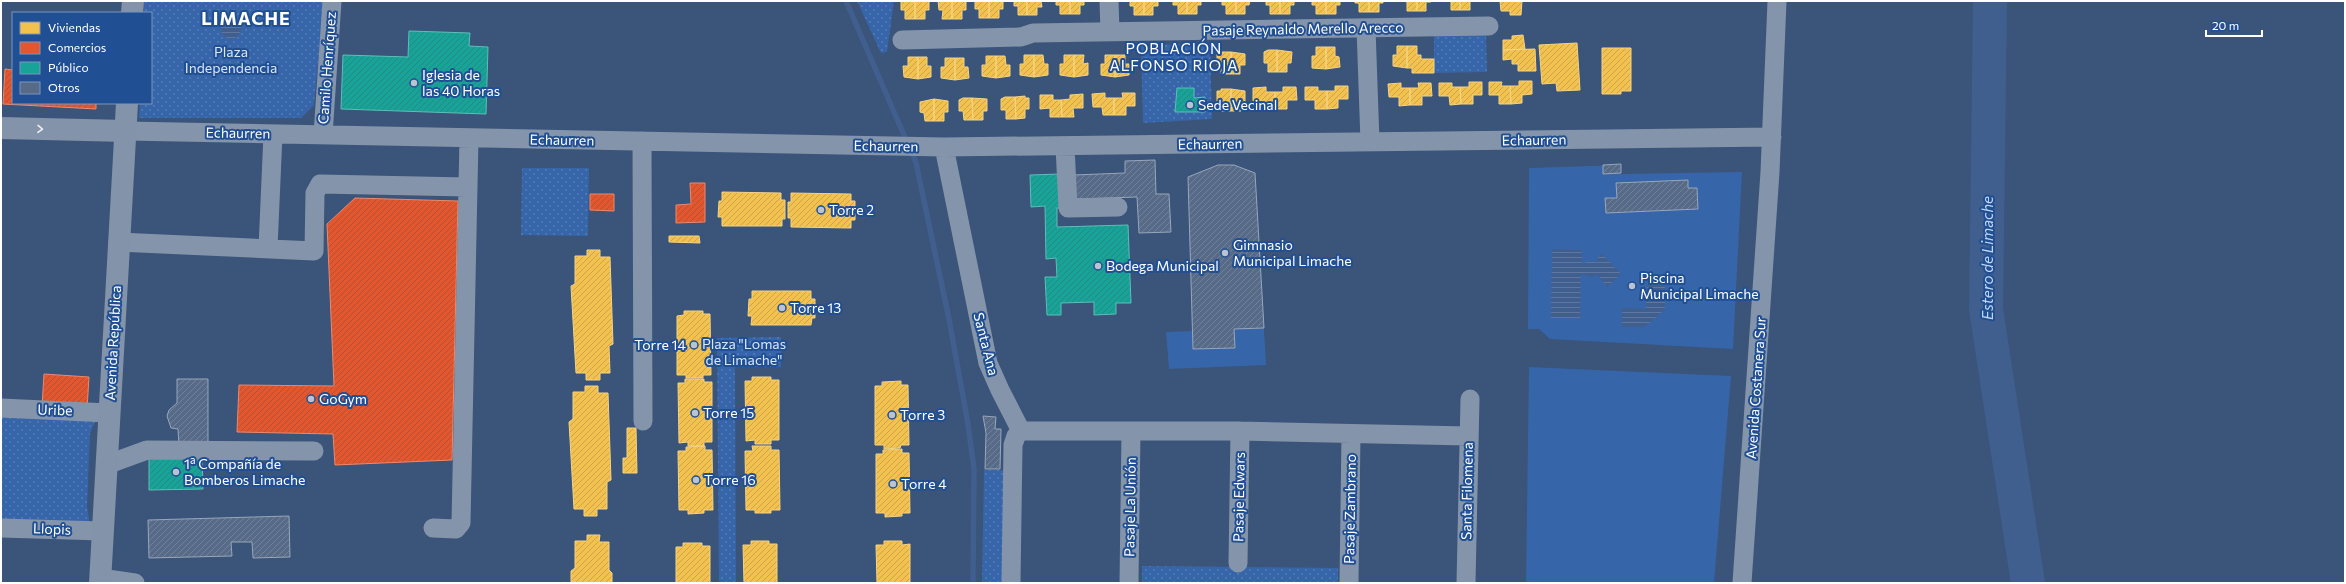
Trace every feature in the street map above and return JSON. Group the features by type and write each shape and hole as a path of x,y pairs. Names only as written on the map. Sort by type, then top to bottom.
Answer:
{"main road":[{"path":"132,12 133,1"},
{"name":"Avenida República","path":"100,581 127,104"},
{"name":"Echaurren","path":"1,128 126,131"}],"street":[{"name":"Camilo Henríquez","path":"323,135 332,1"},
{"path":"1109,1 1110,32"},
{"name":"Avenida Costanera Sur","path":"1742,583 1772,137 1777,1"},
{"name":"Pasaje Reynaldo Merello Arecco","path":"902,40 1021,37 1033,33 1489,26"},
{"path":"1366,28 1370,142"},
{"name":"Echaurren","path":"126,131 919,147 1772,137"},
{"path":"268,248 273,134"},
{"path":"433,528 456,529 461,522 469,138"},
{"path":"642,141 643,421"},
{"path":"1065,146 1068,208 1118,207"},
{"name":"Santa Ana","path":"944,147 988,363 1021,431"},
{"path":"118,242 314,251 315,193 320,184 467,187"},
{"name":"Santa Filomena","path":"1466,583 1470,399"},
{"name":"Uribe","path":"1,408 109,413"},
{"name":"Pasaje La Unión","path":"1130,583 1131,430"},
{"path":"1011,583 1013,445 1016,436 1021,431 1240,431 1468,436"},
{"name":"Pasaje Edwars","path":"1238,563 1240,431"},
{"name":"Pasaje Zambrano","path":"1349,583 1351,434"},
{"path":"106,465 147,450 314,451"},
{"name":"Llopis","path":"1,528 102,531"},
{"path":"100,581 135,583"}],"green space":[{"name":"Plaza Independencia","path":"144,1 324,1 314,105 301,118 139,118 140,104 152,104 152,12 144,12"},
{"path":"857,1 894,1 887,52 881,53"},
{"path":"1486,32 1487,72 1434,73 1434,33"},
{"path":"1210,44 1212,119 1143,123 1141,45"},
{"name":"Gimnasio Municipal Limache","path":"1218,165 1234,165 1255,173 1266,365 1169,369 1166,332 1192,331 1188,177"},
{"name":"Piscina Municipal Limache","path":"1621,165 1621,174 1742,172 1733,349 1550,339 1539,329 1528,329 1529,168"},
{"path":"522,168 589,168 588,236 521,235"},
{"name":"Plaza \"Lomas de Limache\"","path":"781,337 781,367 735,367 736,583 719,583 717,338"},
{"path":"1529,367 1731,376 1714,583 1526,583"},
{"path":"1,412 97,418 90,433 87,507 90,524 1,519"},
{"path":"984,470 1004,470 1003,583 982,583"},
{"path":"1142,566 1338,568 1338,583 1142,583"}],"shaded area":[{"path":"231,19 238,22 241,29 238,36 231,39 224,36 221,29 224,22"},
{"path":"1552,249 1582,250 1582,263 1594,261 1597,263 1598,257 1602,254 1621,274 1607,287 1597,274 1593,277 1581,274 1580,318 1551,318"},
{"path":"1647,285 1665,286 1665,309 1645,327 1622,327 1622,308 1646,309"}],"building: Viviendas":[{"path":"901,1 915,1 915,19 905,19 905,10 901,10"},
{"path":"915,1 929,1 929,10 925,10 925,19 915,19"},
{"path":"938,1 952,1 952,19 942,19 943,10 939,10"},
{"path":"952,1 966,1 966,10 962,10 962,19 952,19"},
{"path":"975,1 989,1 989,18 979,18 979,9 975,9"},
{"path":"989,1 1003,1 1003,9 999,9 999,18 989,18"},
{"path":"1014,1 1027,1 1027,15 1018,15 1018,6 1014,6"},
{"path":"1027,1 1041,1 1042,7 1037,7 1037,15 1027,15"},
{"path":"1056,1 1070,1 1070,14 1060,14 1060,5 1056,5"},
{"path":"1070,1 1084,1 1084,5 1080,5 1080,14 1070,14"},
{"path":"1130,1 1144,1 1144,15 1134,15 1134,6 1130,6"},
{"path":"1144,1 1158,1 1158,6 1153,6 1153,15 1144,15"},
{"path":"1173,1 1187,1 1187,14 1178,14 1178,5 1173,5"},
{"path":"1187,1 1201,1 1201,5 1197,5 1197,14 1187,14"},
{"path":"1222,1 1236,1 1236,14 1226,14 1226,5 1222,5"},
{"path":"1236,1 1250,1 1249,5 1245,5 1245,14 1236,14"},
{"path":"1266,1 1280,1 1280,14 1270,14 1270,5 1266,5"},
{"path":"1280,1 1294,1 1294,5 1290,5 1290,14 1280,14"},
{"path":"1312,1 1326,1 1326,14 1316,14 1316,5 1312,5"},
{"path":"1326,1 1340,1 1340,5 1336,5 1336,14 1326,14"},
{"path":"1355,1 1369,1 1369,12 1359,12 1359,3 1355,3"},
{"path":"1369,1 1383,1 1383,3 1379,3 1379,12 1369,12"},
{"path":"1403,1 1417,1 1417,11 1407,11 1407,2"},
{"path":"1417,1 1431,2 1426,2 1426,11 1417,11"},
{"path":"1451,1 1460,1 1460,10 1451,10"},
{"path":"1460,1 1470,1 1470,10 1460,10"},
{"path":"1500,1 1522,1 1521,15 1510,15 1510,11 1501,11"},
{"path":"1523,35 1525,49 1503,50 1503,40 1512,40 1512,36"},
{"path":"1577,43 1580,90 1557,91 1556,83 1542,84 1539,45"},
{"path":"1397,46 1407,46 1407,68 1393,66 1393,55 1397,55"},
{"path":"1407,46 1417,46 1417,55 1421,55 1421,59 1434,59 1434,73 1412,73 1412,68 1407,68"},
{"path":"1316,47 1326,47 1326,69 1312,68 1312,56 1316,56"},
{"path":"1326,47 1335,47 1335,56 1339,57 1340,67 1326,69"},
{"path":"1602,48 1631,48 1631,91 1621,91 1621,94 1602,94"},
{"path":"1535,49 1536,71 1518,71 1518,64 1512,64 1512,59 1503,60 1503,50"},
{"path":"1268,50 1277,50 1277,72 1268,72 1268,63 1264,63 1264,52"},
{"path":"1277,50 1292,52 1291,63 1287,63 1287,72 1277,72"},
{"path":"1221,52 1231,52 1231,74 1221,74 1221,65 1217,65 1217,54 1221,54"},
{"path":"1231,52 1245,54 1245,65 1240,65 1240,74 1231,74"},
{"path":"1024,55 1034,55 1034,77 1020,75 1020,64 1024,64"},
{"path":"1034,55 1043,55 1044,64 1048,64 1048,75 1034,77"},
{"path":"1064,55 1074,55 1074,77 1060,75 1060,64 1064,64"},
{"path":"1074,55 1084,55 1083,64 1088,63 1088,75 1074,77"},
{"path":"1105,55 1115,55 1115,77 1101,75 1101,64 1105,64"},
{"path":"1115,55 1125,55 1125,64 1129,64 1129,75 1115,77"},
{"path":"986,56 996,56 996,78 982,76 982,65 986,65"},
{"path":"996,56 1005,56 1006,65 1010,65 1010,76 996,78"},
{"path":"908,57 918,57 918,79 904,77 903,66 908,66"},
{"path":"918,57 927,57 927,66 931,66 931,77 918,79"},
{"path":"945,58 955,58 955,80 941,78 941,67 945,67"},
{"path":"955,58 964,58 964,67 968,67 969,78 955,80"},
{"path":"1519,81 1532,81 1532,94 1522,95 1522,103 1511,104 1510,86 1519,86"},
{"path":"1469,82 1482,82 1482,95 1473,95 1473,104 1461,104 1460,87 1469,87"},
{"path":"1489,82 1502,82 1501,86 1510,86 1511,104 1499,104 1499,95 1489,95"},
{"path":"1401,83 1401,88 1410,88 1410,105 1399,106 1399,97 1389,97 1388,84"},
{"path":"1418,83 1431,83 1432,96 1422,96 1422,105 1410,105 1410,88 1419,88"},
{"path":"1439,83 1452,83 1452,87 1460,87 1461,104 1450,105 1449,96 1439,96"},
{"path":"1335,86 1348,86 1348,99 1338,99 1338,108 1327,109 1327,91 1335,91"},
{"path":"1266,87 1266,92 1275,92 1275,109 1263,110 1263,101 1253,101 1253,88"},
{"path":"1283,87 1296,87 1297,100 1287,100 1287,109 1275,109 1275,92 1283,92"},
{"path":"1305,87 1318,87 1318,91 1327,91 1327,109 1315,109 1315,100 1305,100"},
{"path":"1221,89 1231,89 1231,111 1221,111 1221,102 1217,102 1217,91 1221,91"},
{"path":"1231,89 1245,91 1245,102 1241,102 1241,111 1231,111"},
{"path":"1105,93 1105,98 1114,98 1114,115 1103,115 1102,107 1093,107 1092,94"},
{"path":"1122,93 1135,93 1135,106 1126,106 1126,115 1114,115 1114,98 1123,98"},
{"path":"1083,94 1083,108 1073,108 1074,117 1062,117 1061,100 1070,99 1070,95"},
{"path":"1040,95 1053,95 1053,100 1061,100 1062,117 1050,117 1050,108 1040,109"},
{"path":"1025,96 1025,98 1029,98 1029,109 1025,109 1025,118 1016,119 1015,97"},
{"path":"1005,97 1015,97 1016,119 1006,119 1006,110 1001,110 1001,99"},
{"path":"963,98 972,98 973,120 964,120 963,111 959,111 959,100"},
{"path":"972,98 987,99 987,111 983,111 983,120 973,120"},
{"path":"934,99 934,121 925,121 924,113 920,112 920,102"},
{"path":"934,99 948,101 948,112 944,112 944,121 934,121"},
{"path":"722,192 781,193 781,200 785,200 785,219 782,219 782,226 722,226 722,217 718,217 719,201 722,201"},
{"name":"Torre 2","path":"791,193 851,194 851,201 855,201 855,220 851,220 851,228 791,227 791,218 788,218 788,202 791,202"},
{"path":"669,236 699,236 700,243 669,242"},
{"path":"587,250 600,250 600,257 610,257 613,344 609,346 610,373 600,373 600,380 586,380 586,373 576,373 571,286 575,284 575,256 587,256"},
{"name":"Torre 13","path":"752,291 811,291 811,299 815,299 815,318 812,318 811,325 751,325 752,316 748,316 749,299 752,299"},
{"name":"Torre 14","path":"684,311 703,311 703,314 710,314 711,375 703,375 703,378 686,378 686,375 677,375 677,316 684,315"},
{"path":"752,377 771,377 771,380 779,380 779,440 771,440 771,444 755,444 755,440 746,441 745,381 752,381"},
{"name":"Torre 15","path":"685,379 704,379 704,382 712,382 712,442 704,442 704,446 688,446 688,442 679,443 678,383 685,383"},
{"name":"Torre 3","path":"901,381 901,385 908,385 909,445 901,445 900,448 884,449 884,445 875,445 875,386 882,386 882,382"},
{"path":"585,386 598,386 598,393 608,393 611,480 607,482 607,509 597,509 597,516 584,516 584,509 574,509 569,422 573,419 573,392 585,392"},
{"path":"627,428 636,428 637,473 623,473 623,458 627,458"},
{"name":"Torre 16","path":"705,446 705,450 712,450 713,510 704,510 704,513 688,514 688,510 679,510 678,451 686,451 686,447"},
{"path":"752,446 771,446 771,450 779,450 780,510 771,510 771,513 755,513 755,510 746,510 745,451 753,451"},
{"name":"Torre 4","path":"902,449 902,453 909,453 910,513 902,513 902,516 885,517 885,513 876,513 876,454 883,454 883,450"},
{"path":"587,535 600,535 599,542 609,542 609,570 612,573 612,583 571,583 571,571 575,568 575,541 587,541"},
{"path":"751,541 769,541 769,544 777,544 777,583 744,583 743,545 751,545"},
{"path":"884,541 902,541 902,545 910,544 910,583 877,583 876,545 884,545"},
{"path":"683,543 702,543 702,546 710,546 710,583 676,583 676,547 683,547"}],"building: Comercios":[{"path":"5,69 12,70 12,104 96,104 96,109 3,104"},
{"path":"690,183 705,183 705,222 676,223 676,205 691,204"},
{"path":"590,194 614,194 614,211 590,210"},
{"path":"355,198 458,201 452,460 335,465 333,434 237,432 239,385 334,386 327,224"},
{"path":"44,374 89,377 87,409 42,406"}],"building: Público":[{"name":"Iglesia de las 40 Horas","path":"409,31 470,33 469,46 488,47 486,114 341,109 343,55 408,57"},
{"name":"Sede Vecinal","path":"1177,88 1194,88 1194,98 1205,97 1205,112 1175,112"},
{"path":"1059,174 1061,208 1057,208 1057,227 1128,225 1131,303 1116,303 1116,314 1094,315 1094,302 1061,303 1061,315 1047,315 1045,277 1057,277 1056,258 1046,259 1045,206 1031,207 1030,175"},
{"name":"1ª Compañía de Bomberos Limache","path":"149,454 202,454 203,489 149,490"}],"building: Otros":[{"path":"1155,160 1156,194 1169,194 1171,232 1139,233 1137,197 1075,199 1074,175 1125,173 1125,161"},
{"path":"1621,164 1621,173 1603,174 1603,165"},
{"name":"Gimnasio Municipal Limache","path":"1218,165 1234,165 1255,173 1264,328 1234,329 1235,348 1193,349 1188,177"},
{"path":"1688,180 1688,188 1697,188 1698,209 1606,213 1605,198 1617,198 1616,183"},
{"path":"177,379 208,379 208,447 179,446 178,429 171,428 167,416 169,410 177,403"},
{"path":"983,416 996,417 995,429 1001,429 1000,469 985,469 986,433"},
{"path":"289,516 290,557 253,558 252,542 231,542 232,556 149,558 148,520"}],"waterway":[{"path":"846,1 907,142"},
{"name":"Estero de Limache","path":"1990,1 1986,309 2028,583"},
{"path":"911,150 916,163 949,319 968,424 974,469 973,583"}],"place":[{"name":"Iglesia de las 40 Horas","path":"414,83"},
{"name":"Sede Vecinal","path":"1190,105"},
{"name":"Torre 2","path":"821,210"},
{"name":"Gimnasio Municipal Limache","path":"1225,253"},
{"name":"Bodega Municipal","path":"1098,266"},
{"name":"Piscina Municipal Limache","path":"1632,286"},
{"name":"Torre 13","path":"782,308"},
{"name":"Torre 14","path":"694,345"},
{"name":"GoGym","path":"311,399"},
{"name":"Torre 15","path":"695,413"},
{"name":"Torre 3","path":"892,415"},
{"name":"1ª Compañía de Bomberos Limache","path":"176,472"},
{"name":"Torre 16","path":"696,480"},
{"name":"Torre 4","path":"893,484"}],"district":[{"name":"LIMACHE","path":"246,19"},
{"name":"POBLACIÓN ALFONSO RIOJA","path":"1174,58"}]}
